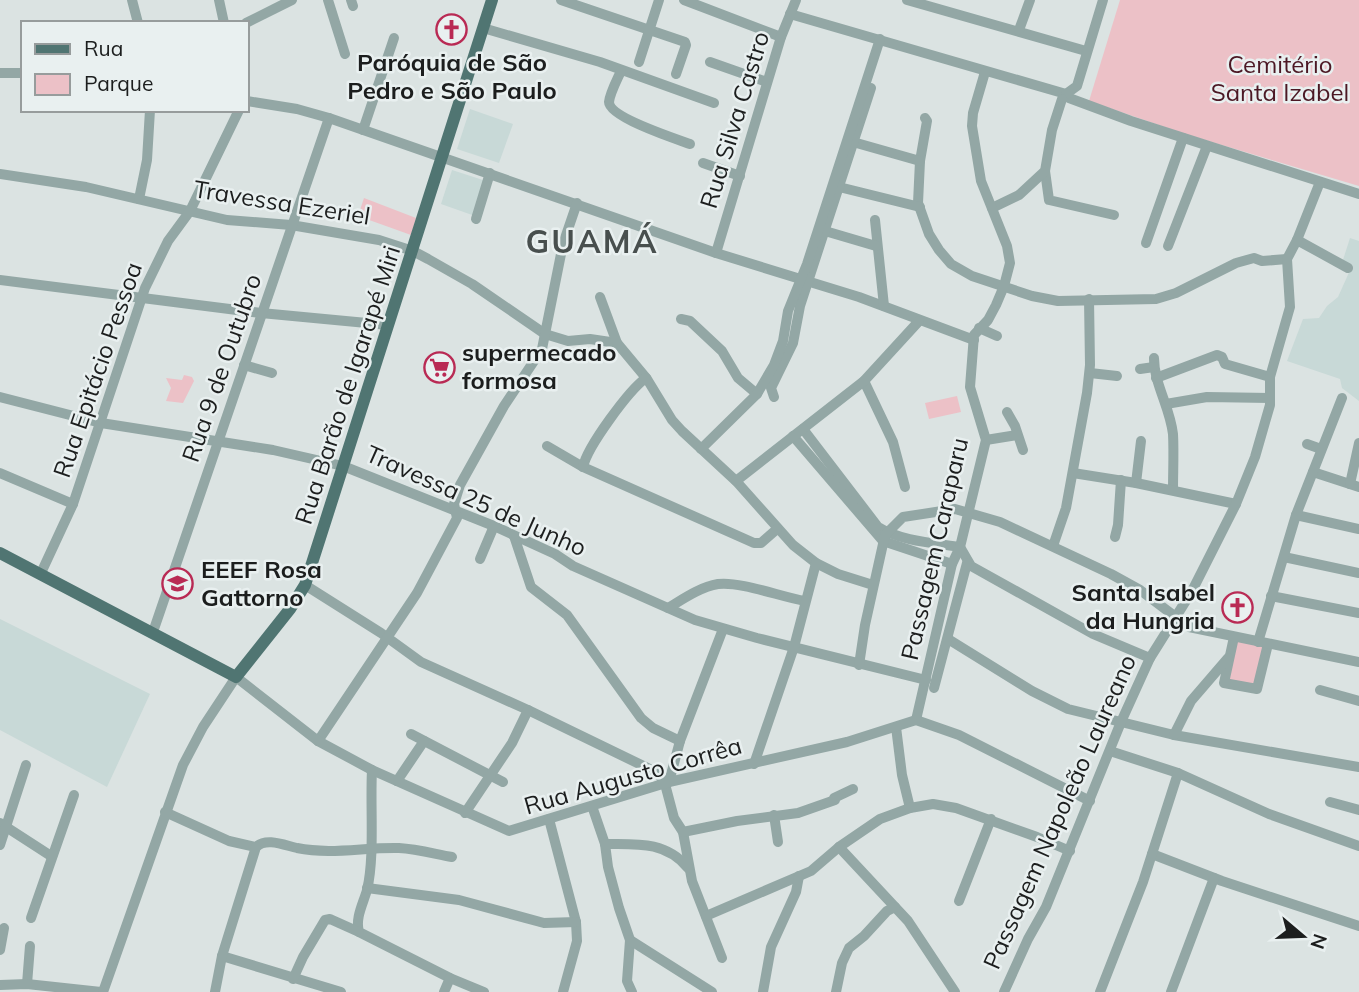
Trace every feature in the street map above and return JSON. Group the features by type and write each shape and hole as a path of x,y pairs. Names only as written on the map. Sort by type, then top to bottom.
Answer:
{"main road":[{"name":"Rua Barão de Igarapé Miri","path":"236,677 290,609 304,585 492,0"},
{"name":"Rua Augusto Corrêa","path":"0,553 236,677"}],"street":[{"path":"132,0 137,21"},
{"path":"219,0 223,21"},
{"path":"248,22 292,0"},
{"path":"328,0 345,54"},
{"path":"561,0 686,43 676,74"},
{"path":"639,62 659,0"},
{"path":"684,0 781,37"},
{"name":"Rua Silva Castro","path":"716,253 781,37 796,0"},
{"path":"907,0 1086,51"},
{"path":"1018,30 1030,0"},
{"path":"1103,0 1080,79 1066,97 1052,130 1045,171 1049,200 1114,215"},
{"path":"790,14 984,75 1066,97 1207,146 1359,194"},
{"path":"483,28 613,66 714,103"},
{"path":"363,130 394,38"},
{"path":"701,449 757,394 774,365 783,341 788,311 805,280 825,230 853,142 880,41"},
{"path":"774,397 771,388 793,343 805,280 880,41"},
{"path":"710,62 768,82"},
{"path":"621,71 609,101 613,110 622,117 690,145"},
{"path":"0,73 21,72"},
{"name":"Passagem Caraparu","path":"921,722 926,680 952,564 960,547 986,440 970,387 974,340 979,328 988,320 1004,286 1009,268 1009,251 981,181 972,127 973,113 984,75"},
{"path":"1080,79 1080,92 1087,104"},
{"path":"248,101 281,105 329,118 716,253 884,306 974,340"},
{"path":"139,199 147,160 150,112"},
{"name":"Rua Epitácio Pessoa","path":"41,573 73,504 142,298 168,241 190,211 238,112"},
{"name":"Rua 9 de Outubro","path":"153,632 261,313 278,274 291,225 329,118"},
{"path":"925,118 927,121 920,161 920,207 929,234 951,264 964,273 1045,299 1070,301 1164,298 1236,262 1254,258 1262,261 1287,259 1320,182"},
{"path":"1146,243 1183,138"},
{"path":"853,142 920,161"},
{"path":"1168,246 1207,146"},
{"path":"703,163 740,176"},
{"path":"992,208 1019,195 1045,171"},
{"path":"476,219 490,173"},
{"name":"Travessa Ezeriel","path":"0,174 86,187 235,221 291,225 364,236 413,251 472,284 545,334 568,341 617,343"},
{"path":"839,187 920,207"},
{"path":"318,740 388,638 437,560 457,518 454,504 460,485 504,407 542,349 563,244 577,203"},
{"path":"875,220 884,306"},
{"path":"825,230 876,246"},
{"path":"1297,240 1348,268"},
{"name":"Passagem Napoleão Laureano","path":"1004,992 1046,907 1150,657 1192,591 1236,503 1255,457 1270,398 1270,377 1290,307 1287,259"},
{"path":"0,280 261,313 388,325"},
{"path":"600,297 617,343 646,378 672,420 736,481 793,545 838,575 873,585"},
{"path":"1053,545 1066,508 1090,373 1089,299"},
{"path":"681,318 690,321 722,351 738,378 757,394"},
{"path":"736,481 864,381 919,321"},
{"path":"979,328 997,336"},
{"path":"1140,369 1217,355 1222,357 1225,364 1270,377"},
{"path":"244,365 272,373"},
{"path":"1155,368 1172,433 1173,490"},
{"path":"1090,373 1117,376"},
{"path":"583,467 586,457 618,410 646,378"},
{"path":"864,381 893,442 905,487"},
{"name":"Travessa 25 de Junho","path":"0,397 101,423 273,450 343,466 494,526 564,559 573,566 695,620 859,665 926,680"},
{"path":"1165,401 1207,397 1270,398"},
{"path":"1234,637 1224,683 1257,689 1271,596 1296,515 1342,398"},
{"path":"1007,412 1023,450"},
{"path":"798,432 885,537 952,564"},
{"path":"986,440 1017,435"},
{"path":"1136,483 1141,441"},
{"path":"1307,443 1321,449"},
{"path":"1313,472 1354,486 1359,443"},
{"path":"547,446 583,467 754,543 761,543 777,529"},
{"path":"0,473 73,504"},
{"path":"1073,473 1236,503"},
{"path":"1115,537 1121,480"},
{"path":"859,665 873,585 885,537 895,523 908,515 947,510 968,512 1000,522 1053,545 1134,586 1197,631 1359,662"},
{"path":"1296,515 1359,529"},
{"path":"480,559 494,526"},
{"path":"514,535 531,587 568,615 641,718 653,728 680,741"},
{"path":"885,537 960,547 967,564 1093,634 1150,657"},
{"path":"1284,558 1359,573"},
{"path":"754,764 794,648 817,563"},
{"name":"Passagem Caraparu","path":"934,688 967,564"},
{"path":"668,608 702,589 717,584 740,586 805,601"},
{"path":"304,585 421,662 655,771 667,783"},
{"path":"1271,596 1359,613"},
{"path":"722,957 688,868 683,832 671,809 667,783 680,741 723,629"},
{"path":"948,639 1051,701 1086,714 1174,735 1359,767"},
{"path":"1174,735 1191,701 1228,657"},
{"name":"Rua Augusto Corrêa","path":"236,677 318,740 372,770 509,831 667,783 847,742 921,722"},
{"name":"Rua Barão de Igarapé Miri","path":"102,992 186,759 236,677"},
{"path":"1320,690 1359,701"},
{"path":"465,813 512,743 528,710"},
{"path":"921,722 959,735 1090,801"},
{"path":"895,727 910,808"},
{"path":"411,734 503,782"},
{"path":"397,781 424,741"},
{"path":"1110,751 1178,773 1269,814 1359,846"},
{"path":"0,845 3,825 26,765"},
{"path":"359,932 358,920 368,888 372,770"},
{"path":"1100,992 1152,854 1178,773"},
{"path":"683,832 811,809 835,800 834,798 853,789"},
{"path":"31,918 74,795"},
{"path":"1330,802 1359,810"},
{"path":"706,916 811,871 880,819 910,808 932,804 956,808 1070,851"},
{"path":"592,806 631,940 627,981 632,992"},
{"path":"165,812 229,841 256,847"},
{"path":"774,815 778,842"},
{"path":"549,819 576,922 577,941 563,992"},
{"path":"959,901 991,820"},
{"path":"3,825 51,856"},
{"path":"215,992 222,956 256,847 261,843 338,851 398,848 452,857"},
{"path":"605,845 654,845 680,858 688,868"},
{"path":"839,848 908,921 955,992"},
{"path":"1152,854 1214,878 1359,926"},
{"path":"764,992 771,947 796,892 799,876"},
{"path":"1171,992 1214,878"},
{"path":"368,888 459,900 544,923 576,922"},
{"path":"836,992 842,963 849,948 887,911 895,907"},
{"path":"293,979 325,920 330,919 484,992"},
{"path":"0,950 4,928"},
{"path":"631,940 712,992"},
{"path":"27,984 30,946"},
{"path":"222,956 341,992"},
{"path":"444,992 450,978"},
{"path":"0,985 27,984 102,992"}],"shaded area":[{"path":"470,109 513,124 499,163 457,149"},
{"path":"452,170 486,181 475,216 441,204"},
{"path":"1350,238 1359,241 1359,401 1342,388 1340,379 1287,361 1303,319 1319,318 1327,306 1338,297 1351,268 1342,263"},
{"path":"0,619 150,694 107,787 0,730"}],"green space":[{"name":"Cemitério Santa Izabel","path":"1120,0 1359,0 1359,186 1185,134 1089,101"},
{"path":"364,198 416,218 411,235 358,216"},
{"path":"184,375 192,377 194,381 183,403 166,401 171,388 166,378 182,380"},
{"path":"957,396 961,412 929,419 925,403"},
{"path":"1236,640 1267,646 1257,689 1226,683"}],"place":[{"name":"Paróquia de São Pedro e São Paulo","path":"452,29"},
{"name":"supermecado formosa","path":"439,367"},
{"name":"EEEF Rosa Gattorno","path":"178,584"},
{"name":"Santa Isabel da Hungria","path":"1238,607"}],"district":[{"name":"GUAMÁ","path":"592,242"}]}
